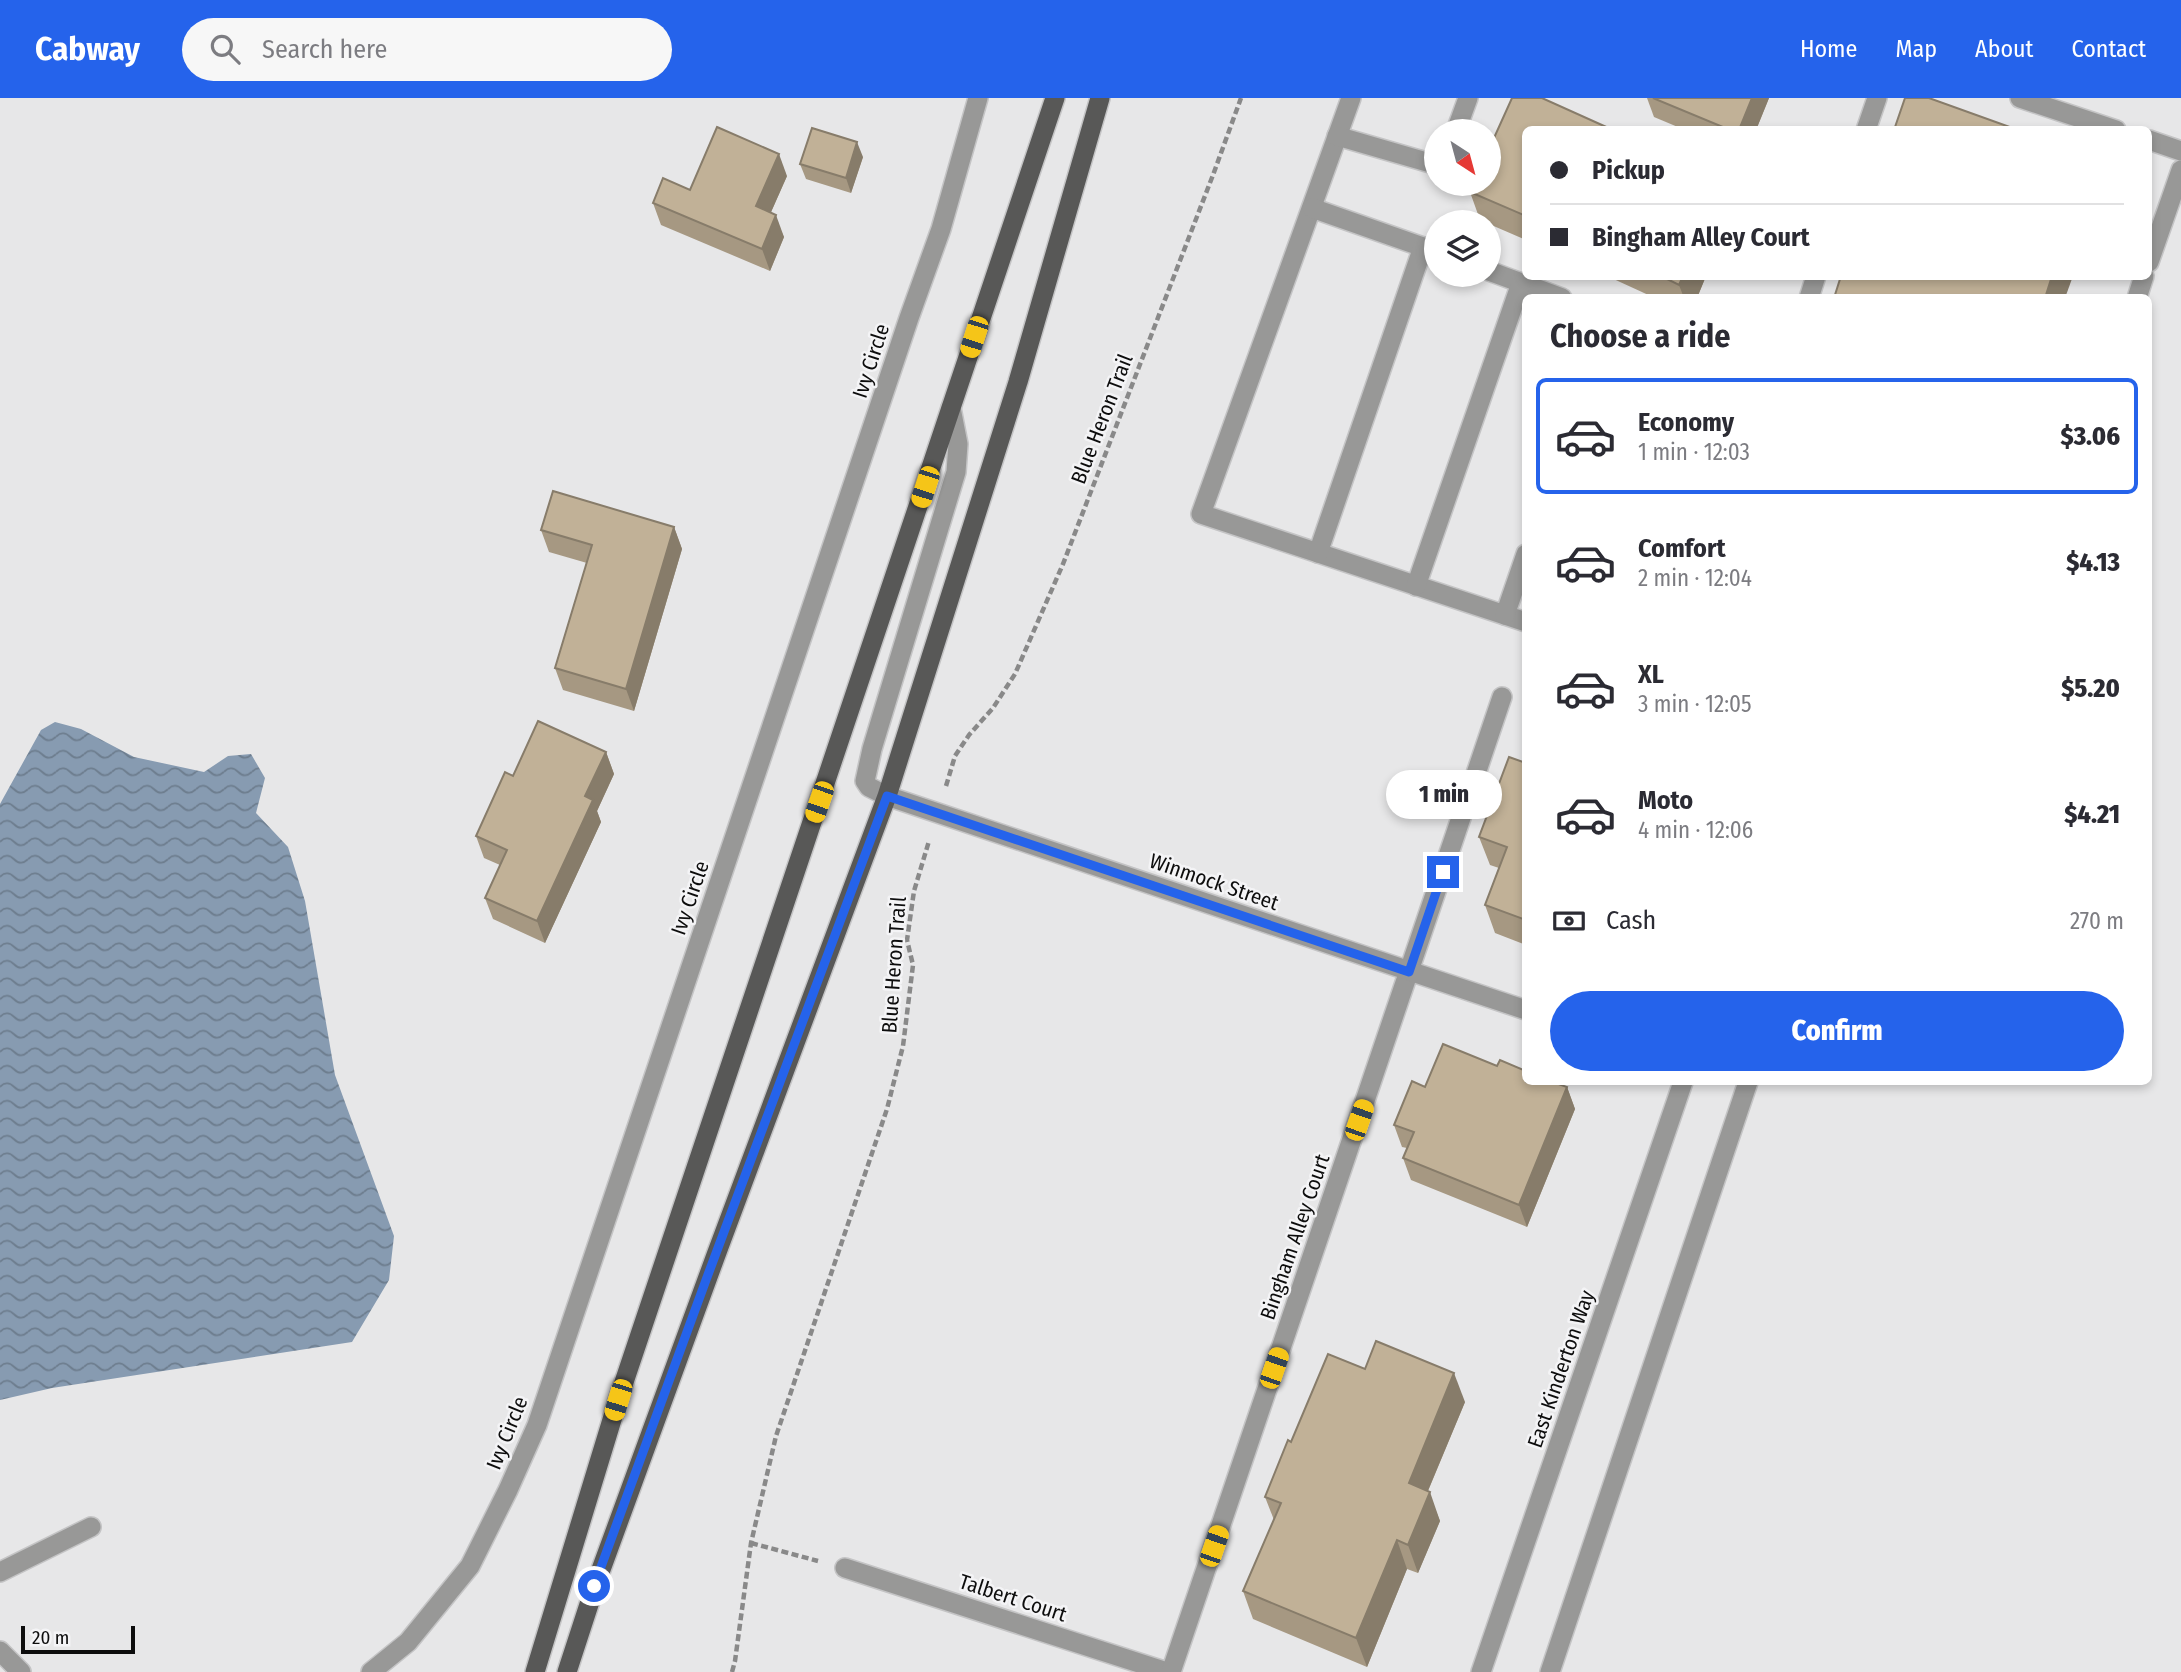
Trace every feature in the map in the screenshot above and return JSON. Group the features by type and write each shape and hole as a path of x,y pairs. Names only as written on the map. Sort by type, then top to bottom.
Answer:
{"main road":[{"path":"535,1672 618,1400 1055,98"},
{"path":"567,1672 594,1586 887,796 1014,394 1100,98"}],"street":[{"name":"Ivy Circle","path":"371,1672 408,1642 470,1566 537,1424 941,229 978,98"},
{"path":"1351,98 1201,514 1522,621"},
{"path":"1460,119 1468,98"},
{"path":"1867,126 1877,98"},
{"path":"2020,98 2104,126"},
{"path":"1337,136 1424,161"},
{"path":"2152,141 2181,151"},
{"path":"2152,253 2181,170"},
{"path":"1312,208 1424,248"},
{"path":"1318,553 1424,266"},
{"path":"1501,276 1551,294"},
{"path":"1416,586 1521,283"},
{"path":"887,796 869,787 865,780 956,472 958,444 951,408"},
{"path":"1505,615 1522,566"},
{"name":"Bingham Alley Court","path":"1169,1672 1502,697"},
{"name":"Winmock Street","path":"887,796 1522,1009"},
{"name":"East Kinderton Way","path":"1481,1672 1682,1085"},
{"path":"1550,1672 1747,1085"},
{"path":"0,1572 91,1527"},
{"name":"Talbert Court","path":"845,1568 1169,1672"},
{"path":"0,1651 21,1672"}],"path":[{"name":"Blue Heron Trail","path":"732,1672 751,1543 776,1436 887,1109 903,1046 913,965 907,940 914,891 955,756 993,708 1015,674 1063,564 1241,98"},
{"path":"751,1543 845,1568"}],"water":[{"path":"55,722 81,729 134,757 204,772 228,756 251,754 265,778 256,813 288,847 305,901 335,1075 394,1236 389,1280 352,1342 52,1388 0,1400 0,804 41,730"}],"building":[{"path":"1512,98 1542,98 1604,126 1522,126 1522,214 1479,196 1502,196 1502,120"},
{"path":"1653,98 1752,98 1741,126 1720,126"},
{"path":"1905,98 1929,98 2007,126 1895,126"},
{"path":"717,127 779,154 756,206 776,215 762,249 653,203 663,178 690,190"},
{"path":"812,128 857,142 846,178 800,164"},
{"path":"1840,280 2051,280 2046,294 1835,294"},
{"path":"553,491 674,527 626,689 555,668 592,545 541,530"},
{"path":"538,721 606,752 585,796 593,800 537,921 485,898 507,850 476,836 505,772 513,776"},
{"path":"1509,757 1522,762 1522,919 1485,905 1507,847 1479,837"},
{"path":"1443,1044 1497,1066 1500,1060 1522,1069 1522,1085 1567,1087 1519,1205 1403,1158 1414,1132 1394,1125 1412,1081 1425,1087"},
{"path":"1376,1341 1454,1373 1409,1483 1430,1492 1408,1545 1397,1540 1356,1638 1243,1591 1281,1503 1265,1497 1328,1354 1365,1369"}],"route":[{"path":"594,1586 887,796 1409,972 1443,872"}]}
